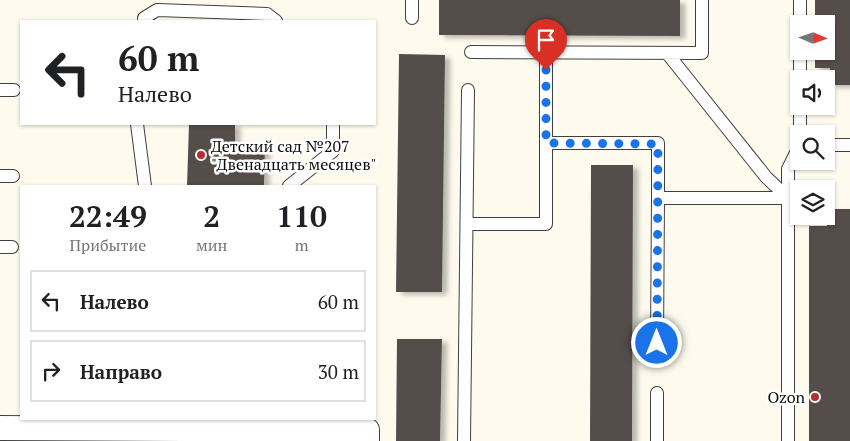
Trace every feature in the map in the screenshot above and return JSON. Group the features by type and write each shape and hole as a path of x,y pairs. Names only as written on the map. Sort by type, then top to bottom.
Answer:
{"street":[{"path":"0,428 367,436"}],"lane":[{"path":"412,0 412,18"},
{"path":"471,52 702,53 702,0"},
{"path":"800,0 800,15"},
{"path":"144,20 144,18 157,10 209,6 267,14 275,20"},
{"path":"467,224 546,224 546,52"},
{"path":"667,53 766,177 788,198"},
{"path":"0,90 14,90"},
{"path":"464,441 468,90"},
{"path":"137,125 145,185"},
{"path":"290,185 333,151 333,125"},
{"path":"546,143 658,144 657,343"},
{"path":"835,145 850,145"},
{"path":"788,441 788,169 790,165"},
{"path":"658,198 788,198"},
{"path":"657,393 657,441"}],"building":[{"path":"439,0 680,0 680,36 439,35"},
{"path":"815,0 850,0 850,85 835,85 835,70 815,68 815,60 835,60 835,15 815,15"},
{"path":"399,54 445,55 442,292 396,292"},
{"path":"189,125 235,125 235,143 265,144 264,185 187,185"},
{"path":"591,165 633,165 632,441 590,441"},
{"path":"835,209 850,209 850,441 809,441 809,226 835,225"},
{"path":"397,339 442,339 440,441 396,441"}],"place":[{"name":"Детский сад №207 \"Двенадцать месяцев\"","path":"201,155"},
{"name":"Ozon","path":"815,397"}],"route":[{"path":"546,70 546,143 658,144 657,343"}]}
